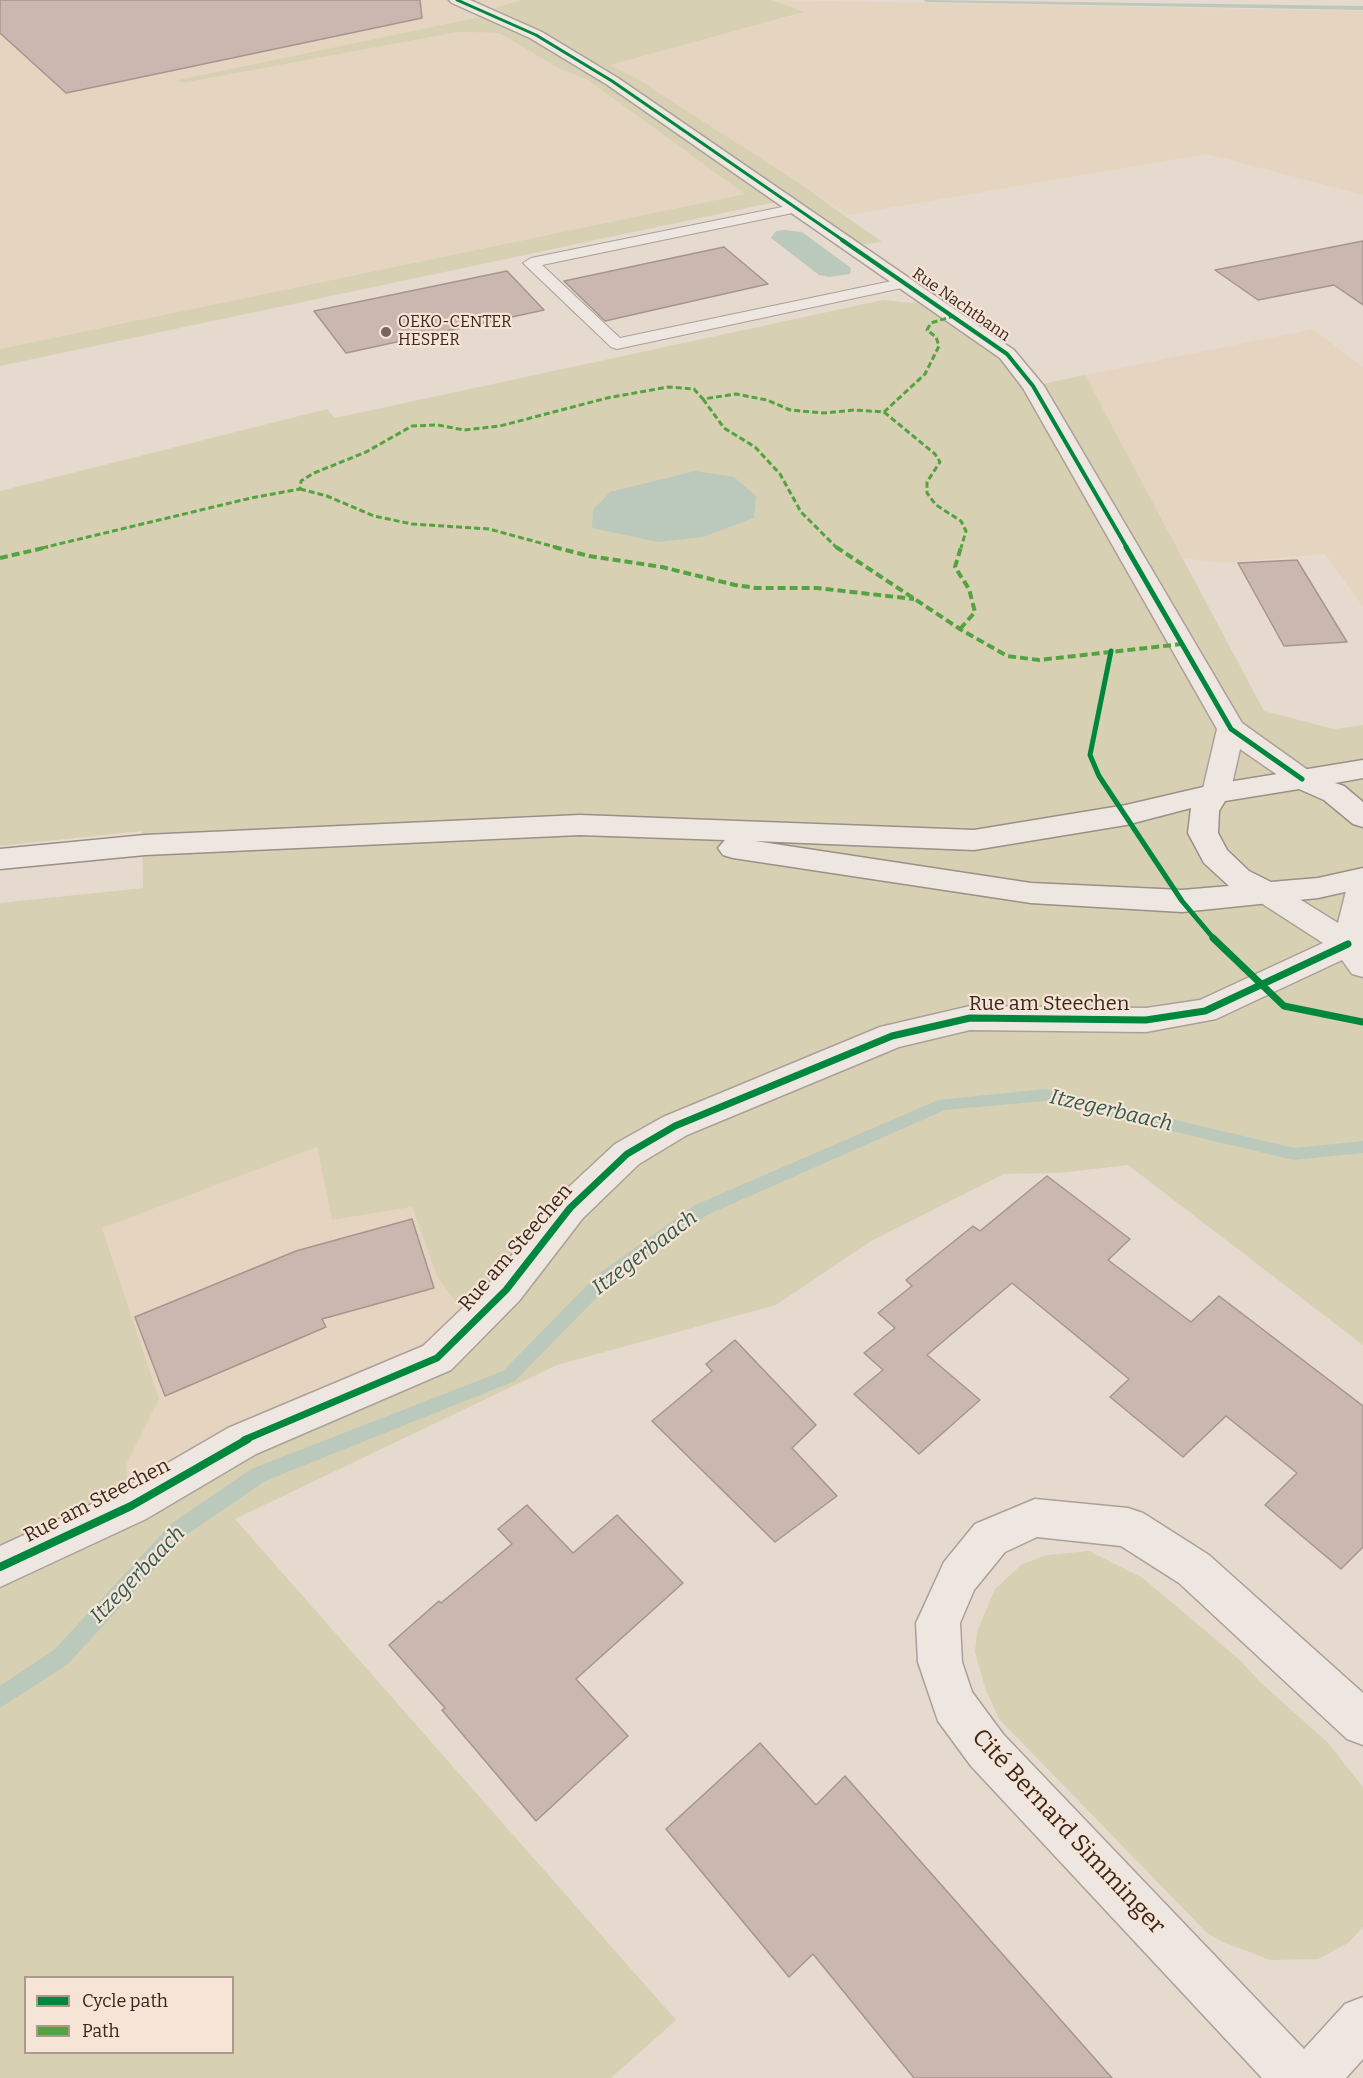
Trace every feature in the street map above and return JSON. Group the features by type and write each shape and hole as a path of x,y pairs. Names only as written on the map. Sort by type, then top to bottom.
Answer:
{"street":[{"name":"Rue Nachtbann","path":"457,0 536,35 612,81 1007,354 1033,386 1231,729 1302,779 1334,793 1363,817"},
{"path":"1231,729 1216,793 1204,812 1203,833 1215,856 1238,878 1269,894 1355,955 1363,883"},
{"path":"0,859 145,845 580,825 974,840 1126,815 1216,793 1363,769"},
{"path":"580,825 1031,893 1182,901 1318,888 1363,878"},
{"name":"Rue am Steechen","path":"0,1567 131,1506 242,1441 437,1358 506,1290 570,1208 627,1154 675,1126 892,1036 970,1018 1146,1020 1205,1011 1262,986 1355,955"},
{"name":"Cité Bernard Simminger","path":"1297,2078 987,1750 954,1705 940,1662 938,1623 959,1576 990,1538 1035,1518 1128,1527 1194,1569 1363,1723"},
{"path":"1312,2078 1363,2022"}],"lane":[{"path":"797,208 531,263 617,344 906,283"}],"shaded area":[{"path":"0,0 522,0 495,8 505,12 180,80 183,83 458,32 499,33 558,68 588,80 746,194 0,349"},
{"path":"522,0 771,0 804,12 610,65 636,78 799,183 882,242 851,246 785,200 0,366 0,349 745,194 588,80 558,68 499,33 458,32 183,83 178,80 504,12 494,8"},
{"path":"771,0 1363,11 1363,195 1207,154 848,215 636,78 609,64 803,13"},
{"path":"776,231 802,232 851,268 850,274 829,277 819,275 771,238"},
{"path":"929,299 954,316 1033,386 1085,375 1264,711 1334,729 1363,725 1363,1345 1128,1165 1059,1173 1004,1174 873,1240 776,1305 557,1365 235,1519 676,2020 611,2078 0,2078 0,903 143,888 142,831 0,846 0,491 327,409 335,418 883,300 912,303","holes":["317,1147 332,1220 412,1207 437,1276 471,1324 131,1506 126,1465 159,1399 102,1228"]},
{"path":"1313,329 1363,367 1363,607 1325,554 1224,563 1183,558 1085,375"},
{"path":"695,471 734,477 756,496 754,518 703,537 658,542 592,528 593,510 610,492"},
{"path":"317,1147 332,1220 412,1207 437,1276 471,1324 131,1506 126,1465 159,1399 101,1228"},
{"path":"1089,1551 1143,1578 1241,1661 1260,1682 1327,1742 1363,1787 1363,1927 1348,1943 1318,1959 1270,1960 1223,1942 1207,1933 999,1719 985,1688 975,1652 977,1632 995,1589 1022,1564 1047,1555"}],"building":[{"path":"0,0 420,0 422,18 66,93 0,33"},
{"path":"1363,241 1363,305 1334,285 1258,300 1215,270"},
{"path":"724,247 768,284 605,321 564,281"},
{"name":"OEKO-CENTER HESPER","path":"507,271 544,310 346,353 314,311"},
{"path":"1297,560 1347,642 1284,646 1238,563"},
{"path":"1047,1176 1130,1239 1108,1260 1191,1322 1219,1296 1363,1406 1363,1547 1341,1569 1265,1505 1297,1473 1226,1416 1183,1457 1110,1397 1129,1379 1012,1283 927,1355 980,1400 919,1454 854,1394 883,1370 864,1353 895,1328 878,1313 912,1286 906,1280 973,1226 980,1231"},
{"path":"412,1219 434,1288 322,1319 326,1327 165,1396 135,1317 296,1251"},
{"path":"735,1340 816,1425 792,1448 837,1496 775,1542 652,1421 712,1371 706,1364"},
{"path":"527,1505 573,1553 617,1515 683,1583 576,1679 628,1736 536,1821 442,1710 445,1708 389,1645 439,1601 441,1603 512,1544 498,1529"},
{"path":"760,1743 816,1805 845,1776 1112,2078 914,2078 813,1954 789,1977 666,1829"}],"waterway":[{"path":"926,0 1363,8"},
{"name":"Itzegerbaach","path":"0,1698 61,1657 178,1530 258,1475 509,1376 603,1280 701,1210 943,1104 1045,1095 1294,1154 1363,1147"}],"marked path":[{"path":"0,558 251,498 300,489 301,481 314,473 366,452 412,426 438,425 464,430 500,426 607,398 668,387 694,389 703,399 736,394 767,400 790,410 824,413 855,410 884,412 925,374 939,346 936,337 927,330 931,323 954,316"},
{"path":"703,399 724,428 755,447 780,474 801,512 839,550 960,629 1007,656 1039,660 1182,644"},
{"path":"884,412 935,454 940,462 927,482 927,493 936,505 961,521 966,531 955,567 969,589 975,612 960,629"},
{"path":"300,489 327,496 374,516 412,524 489,529 589,556 662,567 735,585 756,588 817,588 914,599"}],"cycle path":[{"path":"457,0 536,35 612,81 1007,354 1033,386 1231,729 1302,779"},
{"path":"1111,651 1090,755 1099,776 1182,901 1213,938 1284,1006 1363,1022"},
{"path":"0,1567 131,1506 242,1441 437,1358 506,1290 570,1208 627,1154 675,1126 892,1036 970,1018 1146,1020 1205,1011 1348,944"}],"place":[{"name":"OEKO-CENTER HESPER","path":"386,332"}]}
